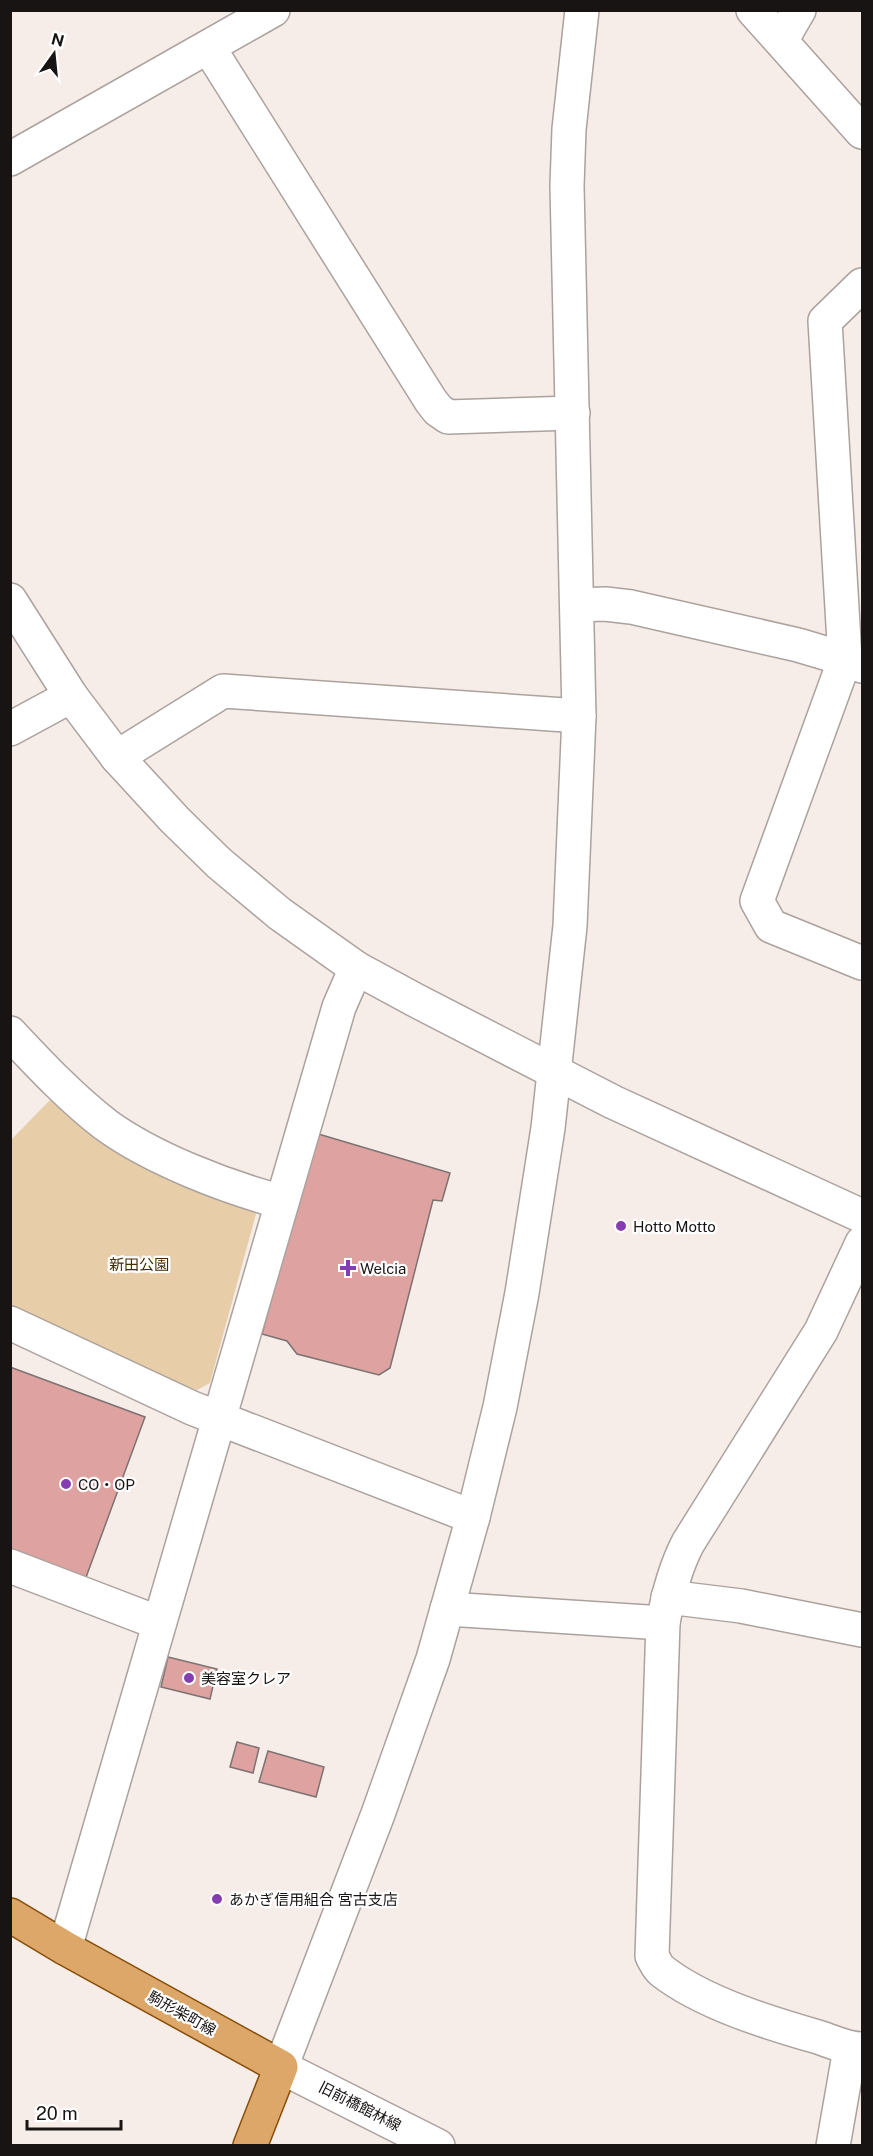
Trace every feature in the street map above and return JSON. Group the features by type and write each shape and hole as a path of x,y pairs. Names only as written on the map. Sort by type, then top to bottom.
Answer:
{"main road":[{"name":"駒形柴町線","path":"10,1916 281,2067"},
{"path":"250,2145 281,2067"}],"street":[{"path":"10,159 273,10"},
{"path":"281,2067 378,1814 433,1659 473,1517 500,1407 522,1293 548,1128 570,926 579,716 567,186 569,129 582,10"},
{"path":"753,10 862,132"},
{"path":"781,41 799,10"},
{"path":"209,48 438,410 448,417 573,413"},
{"path":"862,285 825,321 854,662 757,900 771,926 862,963"},
{"path":"10,600 71,696 117,757 219,863 280,914 356,968 417,1001 613,1102 862,1216"},
{"path":"578,605 605,604 631,607 798,645 854,662"},
{"path":"117,757 223,691 579,716"},
{"path":"10,729 71,696"},
{"path":"65,1948 339,1007 356,968"},
{"path":"10,1033 71,1095 106,1124 136,1144 186,1168 282,1202"},
{"path":"834,2145 856,2049 762,2021 717,2002 688,1988 660,1970 652,1956 666,1610 684,1551 821,1331 862,1243"},
{"path":"10,1323 192,1408 473,1517"},
{"path":"10,1566 159,1623"},
{"path":"447,1609 666,1610 741,1606 862,1630"},
{"name":"旧前橋館林線","path":"281,2067 438,2145"}],"green space":[{"name":"新田公園","path":"51,1099 102,1135 252,1205 256,1214 210,1383 197,1390 120,1362 11,1311 10,1141"}],"building":[{"name":"Welcia","path":"315,1133 450,1173 442,1201 433,1200 390,1368 379,1375 297,1354 287,1341 262,1334"},
{"name":"CO・OP","path":"10,1367 145,1417 85,1580 10,1550"},
{"name":"美容室クレア","path":"168,1657 217,1669 210,1699 161,1687"},
{"path":"237,1742 259,1748 253,1773 230,1767"},
{"path":"268,1751 324,1767 316,1797 259,1782"}],"place":[{"name":"Hotto Motto","path":"621,1226"},
{"name":"Welcia","path":"348,1268"},
{"name":"CO・OP","path":"66,1484"},
{"name":"美容室クレア","path":"189,1678"},
{"name":"あかぎ信用組合 宮古支店","path":"217,1899"}]}
